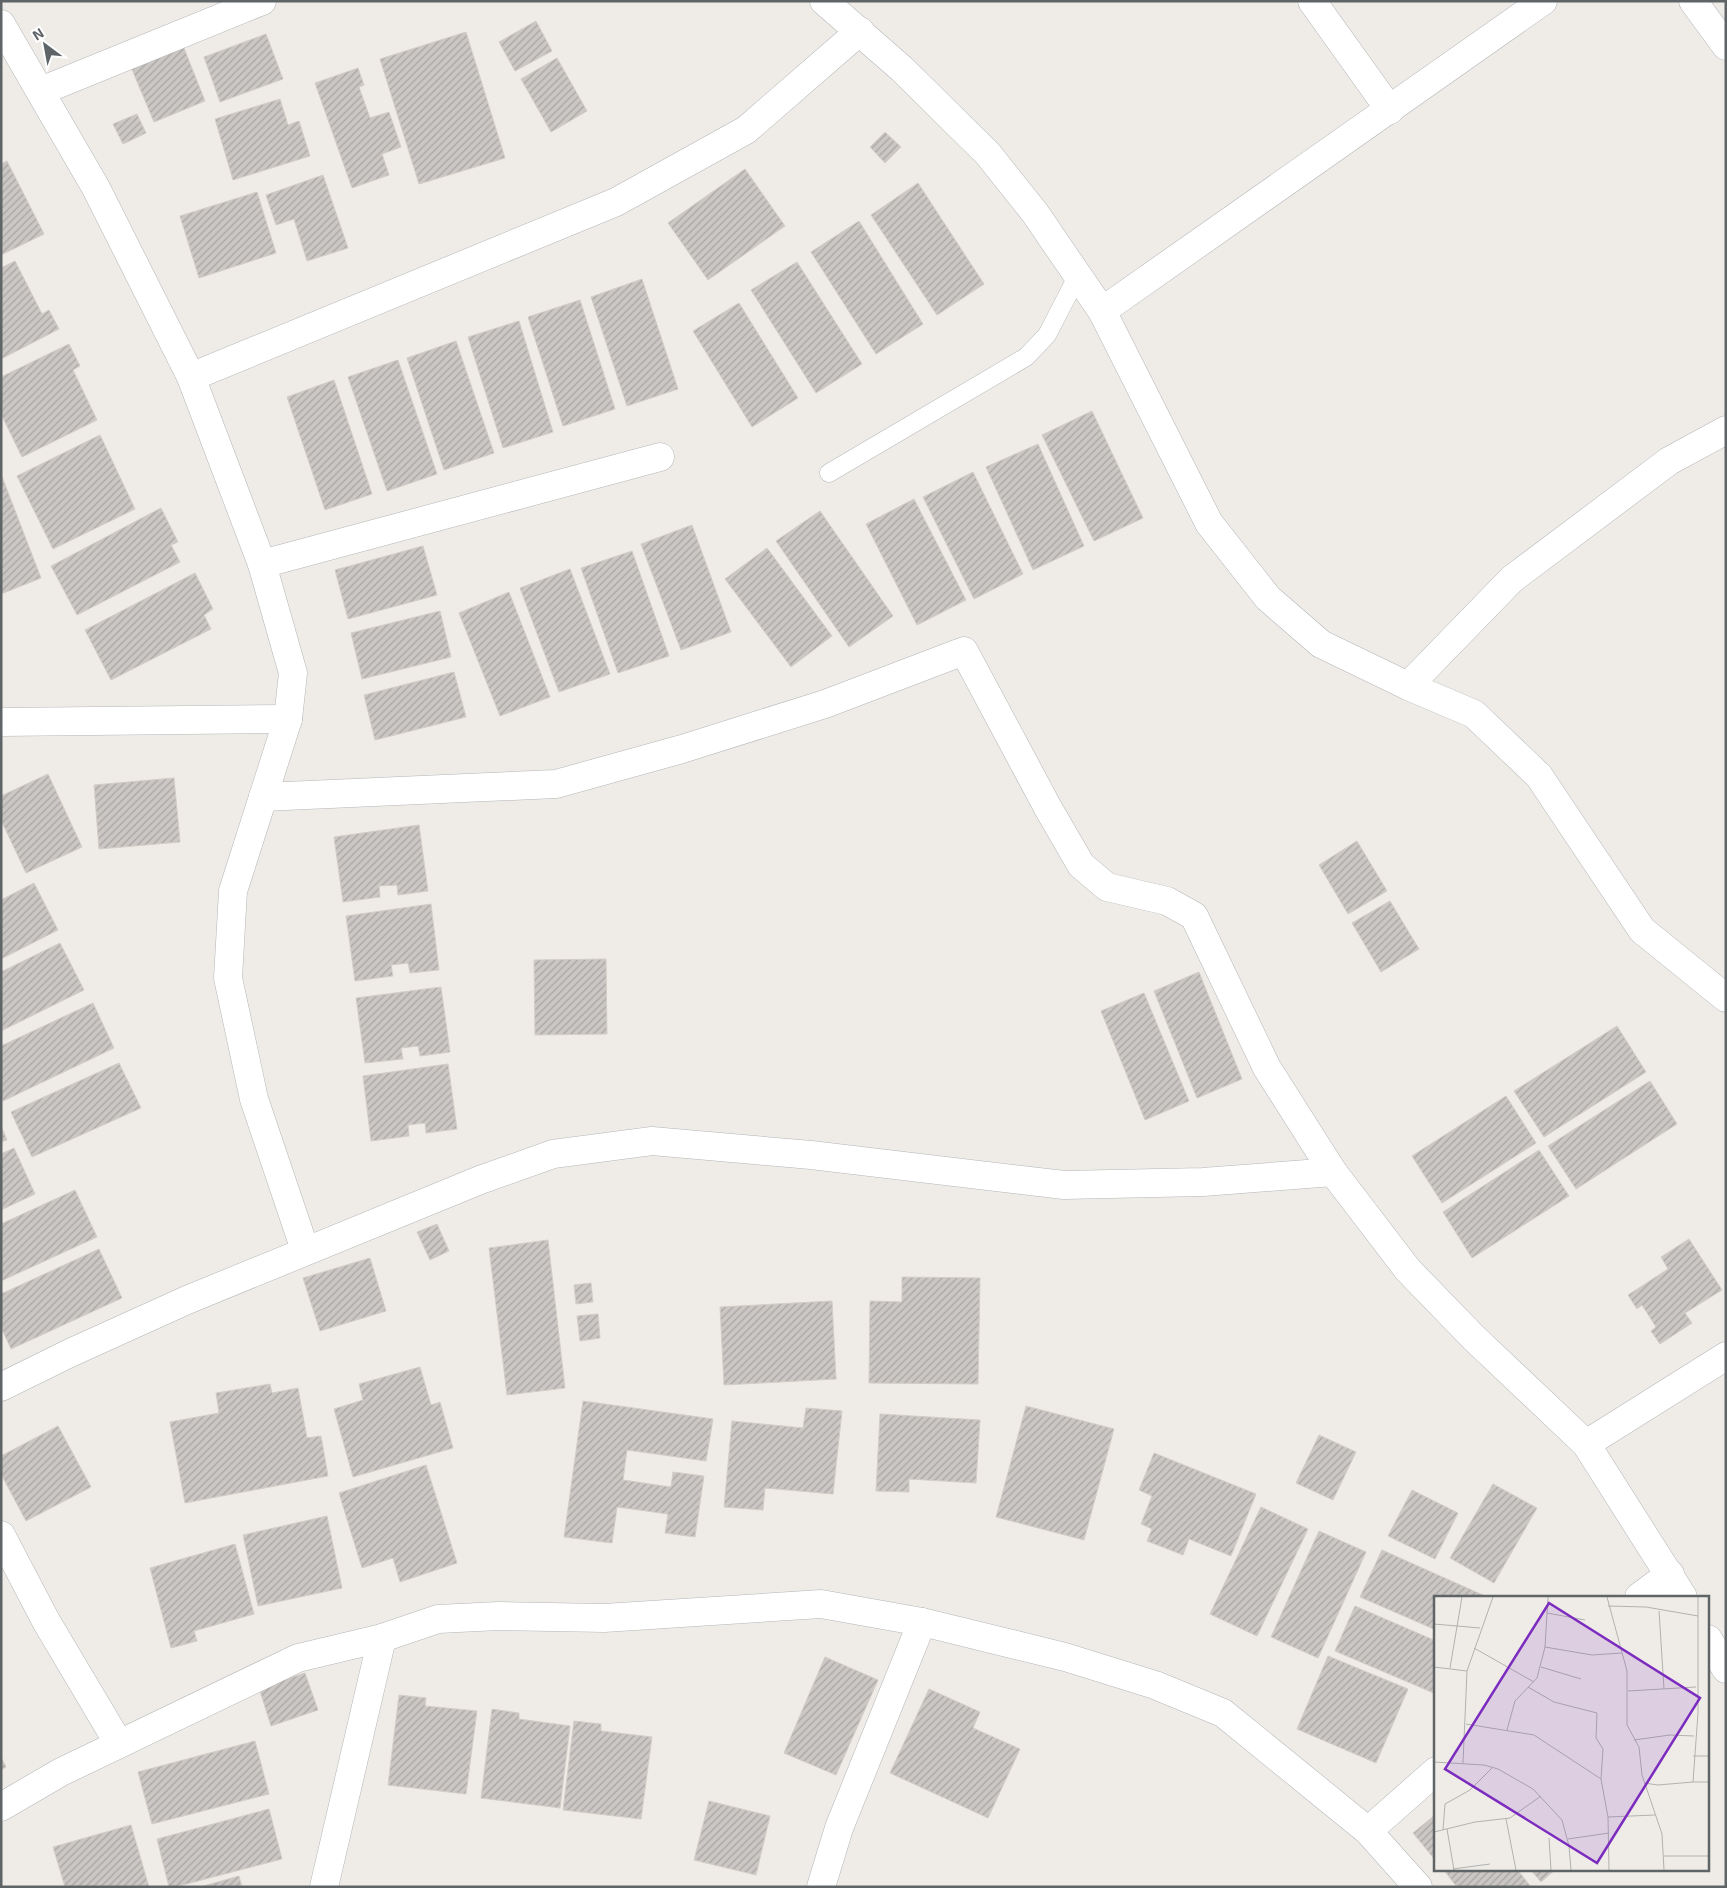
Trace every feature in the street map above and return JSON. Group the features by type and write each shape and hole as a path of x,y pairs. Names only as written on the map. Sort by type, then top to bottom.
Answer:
{"street":[{"path":"42,91 262,1"},
{"path":"824,1 832,10 860,31 902,69 988,154 1035,213 1102,311 1209,523 1268,598 1321,644 1408,686 1474,714 1539,776 1642,930 1719,984"},
{"path":"1312,1 1390,110"},
{"path":"1102,311 1543,1"},
{"path":"1693,1 1726,46"},
{"path":"1,24 42,91 96,188 191,377 262,564 293,673 288,718 233,891 228,978 254,1099 306,1250"},
{"path":"191,377 616,202 746,130 860,31"},
{"path":"1408,686 1512,578 1669,461 1726,430"},
{"path":"262,564 660,456"},
{"path":"263,796 556,784 682,749 825,704 964,651 1048,808 1081,865 1107,887 1167,901 1194,916 1267,1068 1333,1172 1408,1270 1474,1338 1586,1444 1677,1586 1642,1596"},
{"path":"1,722 288,718"},
{"path":"1,1388 70,1353 169,1308 480,1180 553,1154 652,1141 811,1155 1064,1185 1203,1182 1333,1172"},
{"path":"1586,1444 1726,1356"},
{"path":"1,1535 46,1621 119,1744"},
{"path":"1,1807 61,1772 298,1658 382,1638 438,1619 499,1616 604,1618 821,1604 922,1622 1065,1657 1155,1685 1224,1713 1368,1831 1418,1887"},
{"path":"821,1887 839,1828 922,1622"},
{"path":"324,1887 382,1638"},
{"path":"1710,1642 1726,1669"},
{"path":"1368,1831 1434,1773"}],"lane":[{"path":"829,473 1026,357 1047,335 1078,275"}],"building":[{"path":"536,21 552,51 515,71 499,42"},
{"path":"466,32 505,158 419,184 380,59"},
{"path":"266,34 283,79 220,102 204,57"},
{"path":"180,38 205,101 154,122 128,60"},
{"path":"557,58 587,111 551,132 521,79"},
{"path":"358,68 364,85 359,87 370,118 389,112 401,147 382,154 389,175 352,188 315,83"},
{"path":"280,99 288,125 299,121 310,156 233,180 215,119"},
{"path":"137,114 146,133 123,144 113,124"},
{"path":"885,132 901,147 885,163 870,147"},
{"path":"7,161 44,234 1,255 1,164"},
{"path":"745,169 785,226 708,280 668,223"},
{"path":"323,175 348,248 307,261 294,219 276,225 266,195"},
{"path":"918,183 984,284 937,315 871,215"},
{"path":"257,192 276,253 199,278 180,216"},
{"path":"859,221 923,324 876,354 811,252"},
{"path":"15,261 42,314 49,310 59,329 1,359 1,268"},
{"path":"797,262 862,364 816,393 751,290"},
{"path":"642,279 678,389 627,406 591,297"},
{"path":"580,300 615,409 563,426 528,317"},
{"path":"739,303 798,398 752,427 693,331"},
{"path":"519,321 553,432 503,448 468,337"},
{"path":"456,341 494,453 444,470 407,358"},
{"path":"69,344 80,366 73,370 97,420 22,457 1,414 1,377"},
{"path":"398,360 437,474 387,491 348,377"},
{"path":"334,380 372,494 325,510 287,397"},
{"path":"1092,411 1143,518 1094,541 1042,435"},
{"path":"100,435 135,509 53,549 17,476"},
{"path":"1038,444 1084,546 1033,570 986,467"},
{"path":"973,472 1023,574 974,599 923,497"},
{"path":"1,474 41,578 1,594"},
{"path":"914,499 966,600 917,625 866,524"},
{"path":"161,508 178,542 171,545 180,562 77,615 51,566"},
{"path":"820,511 893,616 849,647 776,541"},
{"path":"692,525 731,632 681,650 641,544"},
{"path":"423,546 437,595 348,619 335,570"},
{"path":"767,548 832,636 791,667 725,579"},
{"path":"632,551 669,656 618,673 581,568"},
{"path":"570,569 610,674 559,692 520,588"},
{"path":"195,573 213,609 204,615 211,629 111,680 85,630"},
{"path":"509,592 550,697 500,716 459,613"},
{"path":"440,611 451,657 362,679 351,633"},
{"path":"454,672 466,717 375,740 364,695"},
{"path":"48,774 82,847 26,873 1,820 1,796"},
{"path":"174,778 180,842 99,849 94,785"},
{"path":"419,825 428,891 398,895 397,885 379,886 380,897 343,902 334,837"},
{"path":"1357,841 1387,891 1348,914 1319,865"},
{"path":"34,883 58,930 1,959 1,900"},
{"path":"1390,901 1419,949 1381,972 1352,923"},
{"path":"431,904 439,970 410,973 408,963 391,965 393,976 355,981 346,916"},
{"path":"60,943 84,990 1,1031 1,972"},
{"path":"606,959 607,1034 535,1035 534,960"},
{"path":"1199,972 1242,1079 1197,1098 1154,991"},
{"path":"441,987 450,1052 420,1056 418,1046 401,1048 403,1059 365,1063 356,998"},
{"path":"1144,993 1189,1101 1145,1120 1101,1011"},
{"path":"93,1003 114,1048 3,1101 1,1097 1,1046"},
{"path":"1617,1026 1646,1072 1544,1137 1514,1091"},
{"path":"119,1063 141,1108 32,1157 11,1112"},
{"path":"448,1064 457,1129 426,1133 425,1123 408,1125 409,1136 371,1141 363,1076"},
{"path":"1650,1081 1677,1124 1576,1189 1548,1146"},
{"path":"1506,1096 1536,1143 1442,1203 1412,1156"},
{"path":"1,1126 7,1140 1,1142"},
{"path":"14,1148 35,1194 1,1210 1,1154"},
{"path":"1539,1150 1569,1196 1472,1258 1443,1212"},
{"path":"75,1190 97,1237 1,1281 1,1224"},
{"path":"437,1224 449,1251 430,1260 417,1232"},
{"path":"1689,1239 1722,1290 1685,1313 1692,1323 1660,1344 1651,1331 1656,1327 1642,1305 1637,1309 1628,1295 1668,1269 1661,1257"},
{"path":"548,1240 565,1388 507,1395 489,1248"},
{"path":"99,1249 122,1298 11,1349 1,1327 1,1294"},
{"path":"370,1258 386,1311 320,1331 303,1278"},
{"path":"902,1277 980,1278 978,1384 869,1383 870,1301 902,1302"},
{"path":"591,1283 593,1302 576,1304 574,1285"},
{"path":"832,1301 836,1379 724,1385 720,1307"},
{"path":"598,1314 600,1338 580,1341 577,1316"},
{"path":"420,1367 431,1405 440,1402 453,1448 353,1477 334,1409 363,1400 359,1384"},
{"path":"270,1384 272,1393 298,1388 307,1438 321,1436 328,1476 185,1503 170,1422 219,1413 216,1393"},
{"path":"583,1401 713,1419 706,1461 627,1450 623,1480 671,1487 673,1472 704,1476 695,1537 665,1533 668,1514 617,1507 612,1543 564,1537"},
{"path":"1026,1406 1114,1429 1084,1540 996,1517"},
{"path":"806,1408 842,1411 833,1494 765,1488 763,1510 724,1507 732,1421 803,1428"},
{"path":"880,1414 980,1420 976,1483 909,1479 909,1492 876,1491"},
{"path":"58,1426 91,1487 26,1521 1,1474 1,1456"},
{"path":"1319,1435 1356,1452 1333,1500 1296,1483"},
{"path":"1154,1453 1256,1494 1231,1556 1189,1539 1183,1555 1147,1541 1152,1529 1141,1524 1152,1496 1139,1490"},
{"path":"426,1465 457,1563 400,1582 393,1558 362,1568 339,1493"},
{"path":"1493,1484 1537,1508 1494,1583 1450,1558"},
{"path":"1412,1490 1458,1513 1435,1559 1388,1536"},
{"path":"1261,1507 1308,1529 1257,1636 1210,1614"},
{"path":"327,1516 342,1588 258,1606 243,1535"},
{"path":"1319,1531 1366,1552 1318,1658 1271,1637"},
{"path":"235,1544 254,1614 194,1631 197,1641 171,1648 150,1568"},
{"path":"1382,1550 1485,1596 1434,1596 1434,1629 1360,1597"},
{"path":"1355,1606 1434,1640 1434,1693 1335,1651"},
{"path":"1328,1656 1408,1689 1376,1763 1297,1729"},
{"path":"825,1657 878,1680 836,1775 784,1753"},
{"path":"305,1673 318,1710 271,1726 259,1688"},
{"path":"929,1689 980,1712 973,1728 1020,1749 988,1818 890,1773"},
{"path":"399,1695 426,1698 425,1706 477,1711 466,1794 388,1785"},
{"path":"492,1709 519,1713 519,1719 570,1726 560,1808 481,1798"},
{"path":"574,1721 601,1724 601,1731 652,1737 641,1819 563,1810"},
{"path":"255,1741 269,1794 152,1824 138,1772"},
{"path":"1,1757 6,1767 1,1770"},
{"path":"709,1801 770,1816 756,1875 694,1860"},
{"path":"269,1809 282,1859 169,1887 157,1839"},
{"path":"1434,1816 1434,1859 1413,1833"},
{"path":"131,1825 149,1887 65,1887 53,1847"},
{"path":"1444,1870 1518,1870 1531,1887 1457,1887"},
{"path":"1531,1870 1555,1870 1541,1882"},
{"path":"239,1876 242,1887 200,1887"}]}
